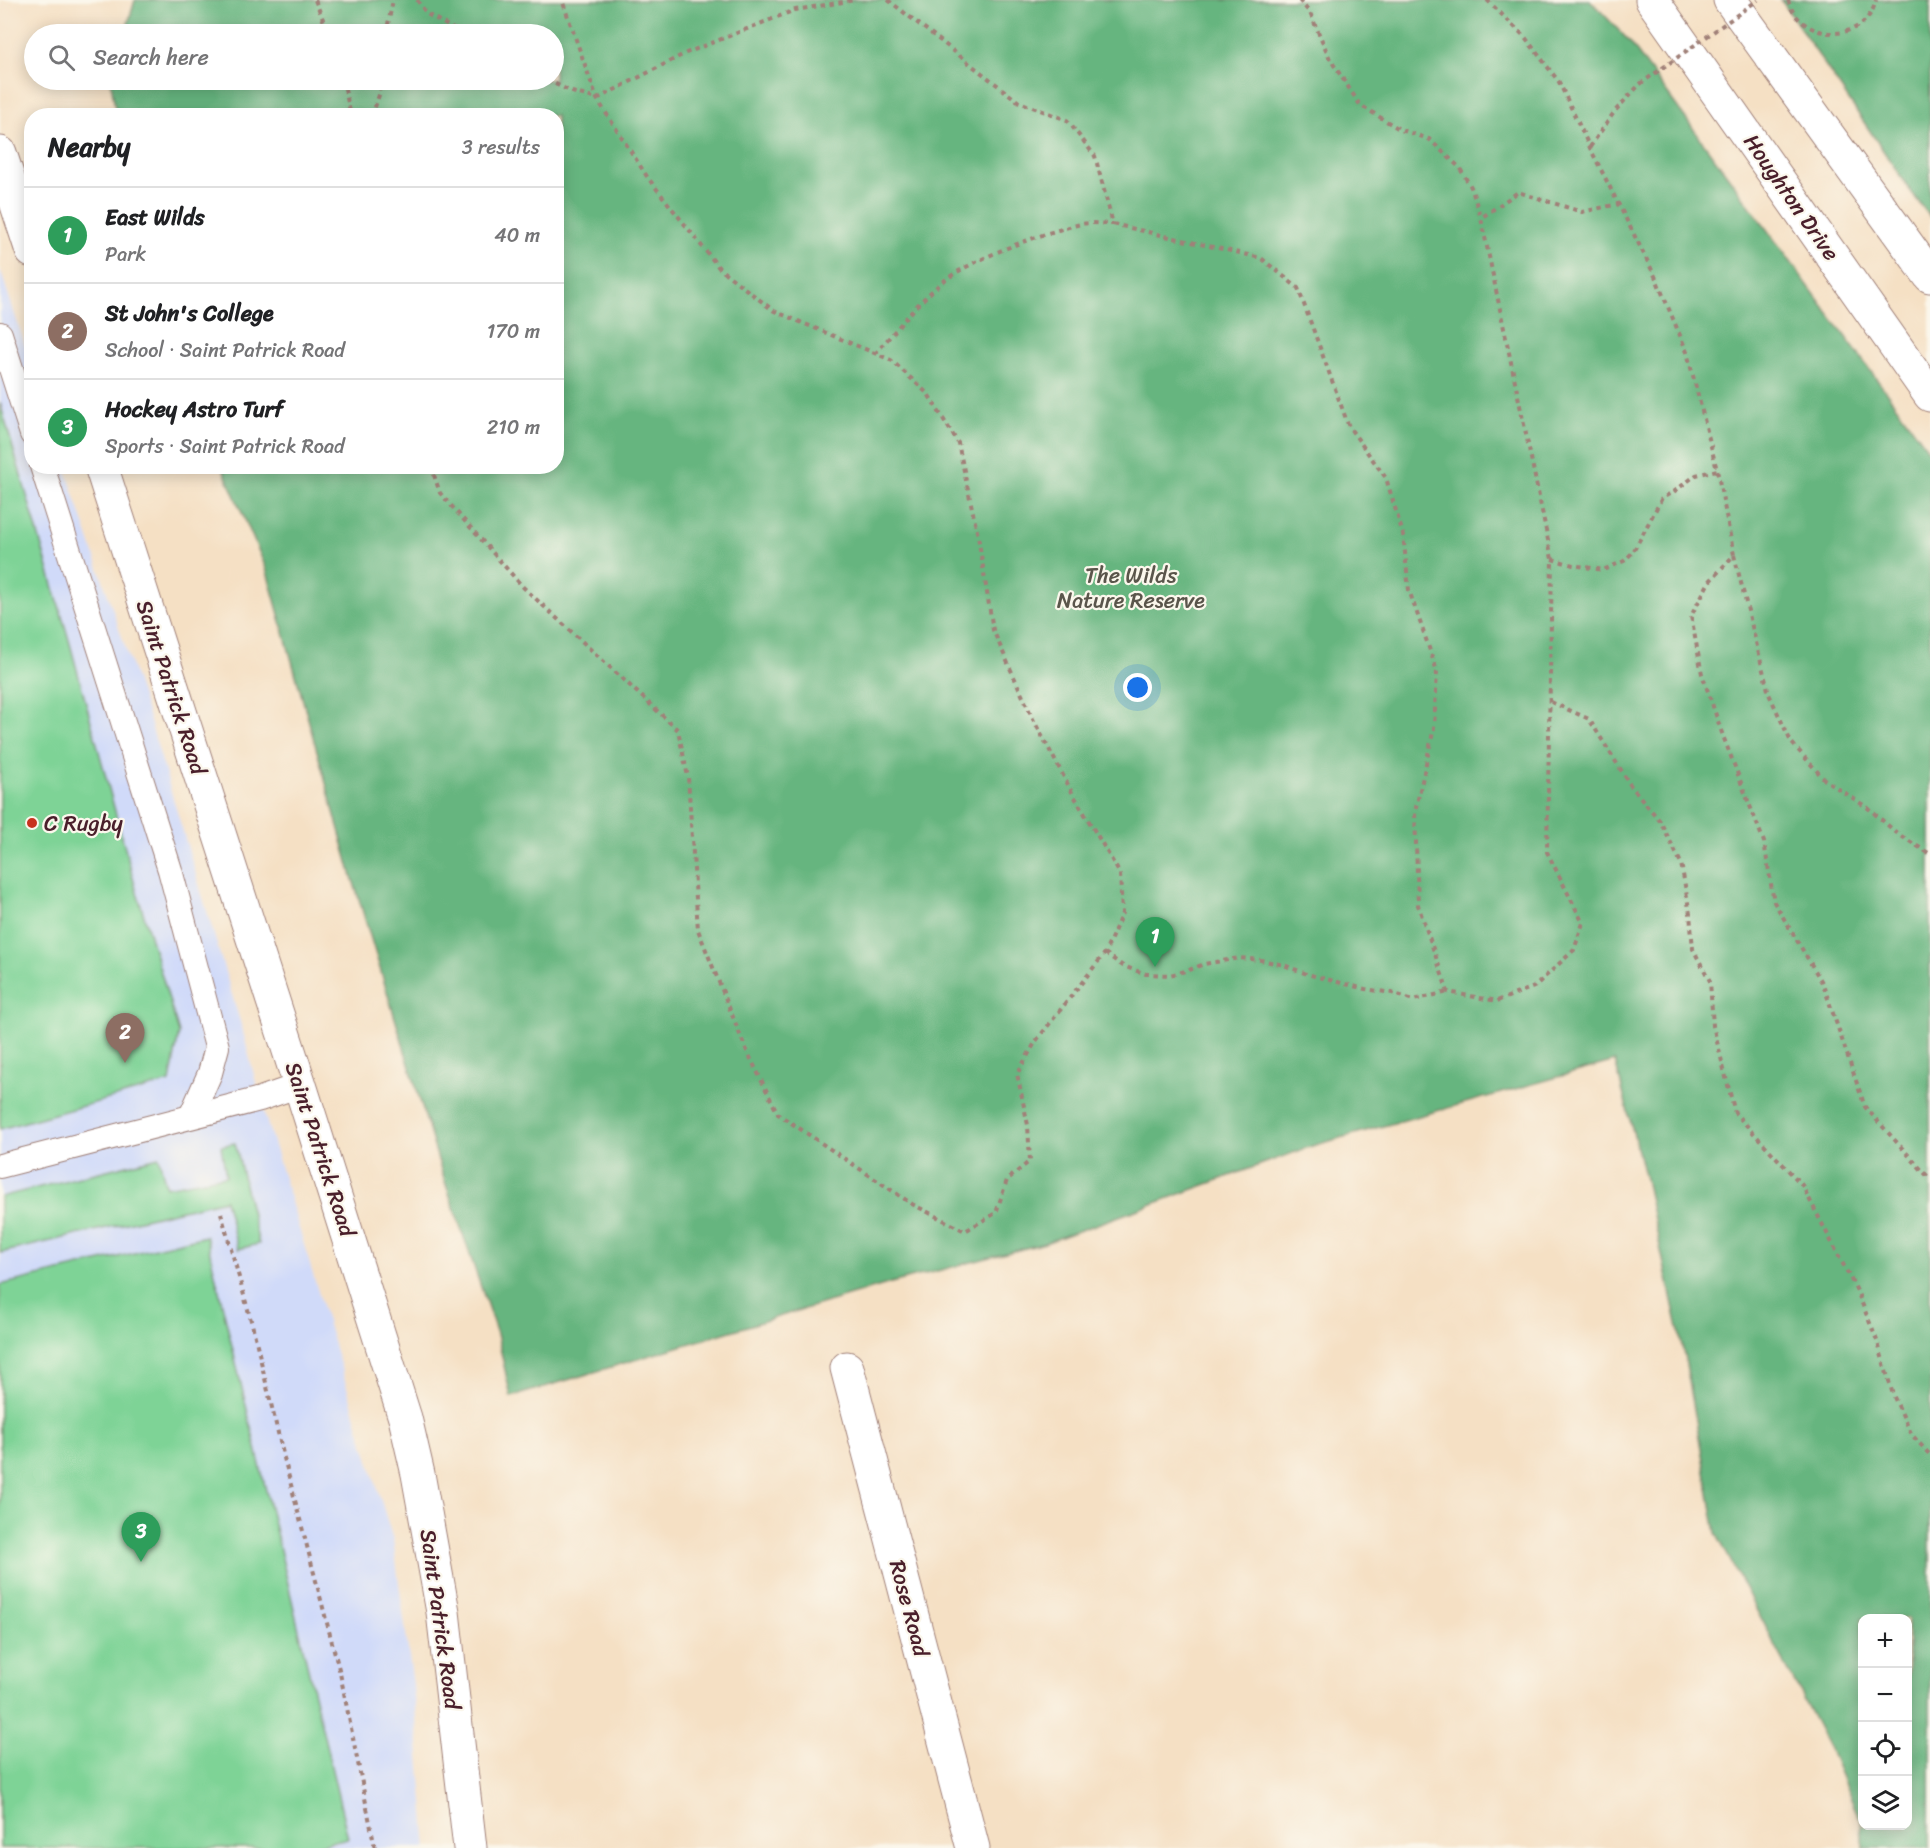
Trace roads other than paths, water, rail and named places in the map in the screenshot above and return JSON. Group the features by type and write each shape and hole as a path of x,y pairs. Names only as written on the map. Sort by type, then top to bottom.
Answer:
{"street":[{"name":"Houghton Drive","path":"1652,0 1930,395"},
{"path":"1730,0 1930,276"},
{"path":"0,153 24,226"},
{"name":"Saint Patrick Road","path":"104,474 405,1418 418,1474 443,1612 470,1848"},
{"name":"Rose Road","path":"847,1368 973,1848"}],"lane":[{"path":"0,334 24,409"},
{"path":"45,474 170,870 217,1047 210,1073 191,1116"},
{"path":"0,1166 260,1099 300,1085"}],"place":[{"name":"C Rugby","path":"32,823"},
{"name":"East Wilds","path":"1155,967"},
{"name":"St John's College","path":"125,1063"},
{"name":"Hockey Astro Turf","path":"141,1562"}],"park label":[{"name":"The Wilds Nature Reserve","path":"1131,588"}]}
